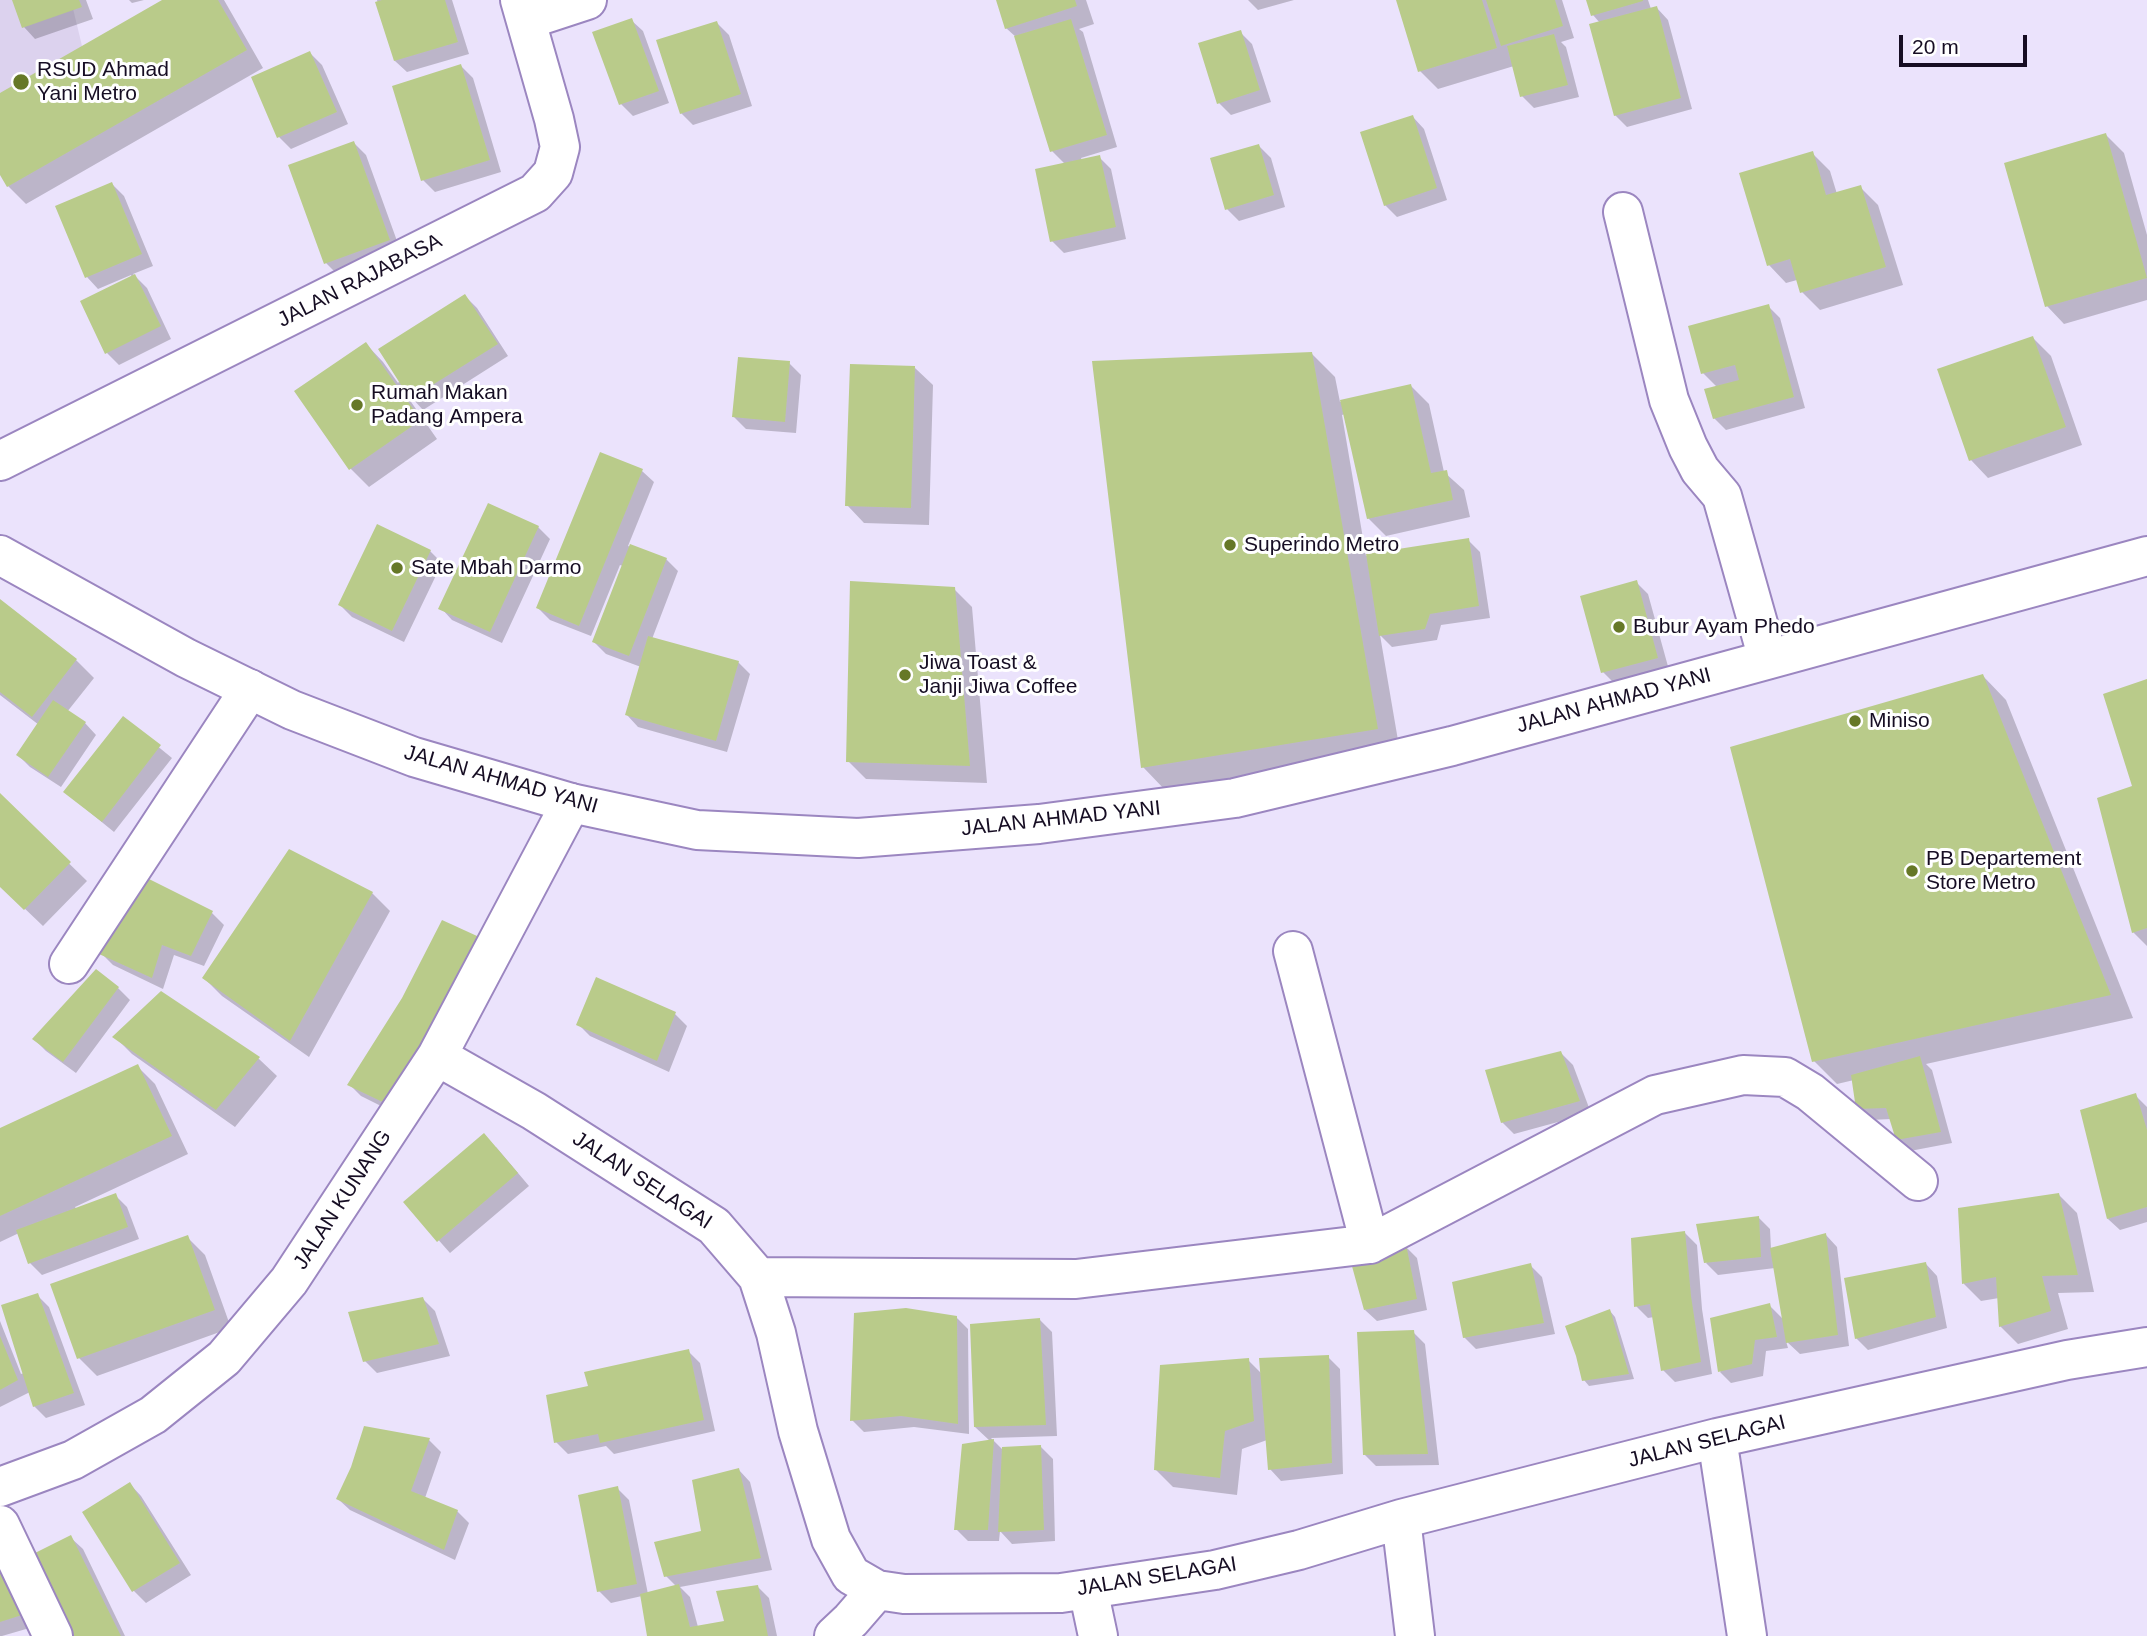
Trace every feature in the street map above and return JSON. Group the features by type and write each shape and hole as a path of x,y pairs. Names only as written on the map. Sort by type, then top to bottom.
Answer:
{"street":[{"path":"523,10 587,0"},
{"name":"JALAN RAJABASA","path":"0,461 535,193 553,173 560,148 523,10"},
{"path":"1623,212 1669,400 1700,470 1722,496 1768,659"},
{"name":"JALAN AHMAD YANI","path":"0,555 186,657 292,710 414,757 571,803 697,830 858,838 1039,824 1235,798 1451,746 2147,556"},
{"path":"69,964 250,689"},
{"name":"JALAN KUNANG","path":"0,1487 73,1460 153,1415 224,1358 289,1281 437,1056 571,803"},
{"path":"1293,951 1370,1244"},
{"name":"JALAN SELAGAI","path":"437,1056 534,1111 714,1226 758,1276 776,1333 797,1431 831,1539 850,1575 877,1590 904,1594 977,1595 1060,1592 1216,1570 1299,1550 1401,1519 1717,1438 2067,1360 2147,1347"},
{"path":"758,1276 1076,1279 1370,1244 1655,1095 1743,1075 1785,1077 1810,1092 1918,1181"},
{"path":"1717,1438 1747,1636"},
{"path":"1401,1519 1415,1636"},
{"path":"0,1525 52,1636"},
{"path":"1088,1588 1098,1636"},
{"path":"834,1636 877,1590"},
{"path":"877,1590 880,1636"}],"shaded area":[{"name":"RSUD Ahmad Yani Metro","path":"0,0 71,0 82,46 0,118"}],"building":[{"path":"12,0 79,0 82,7 22,28"},
{"path":"162,0 218,0 247,50 7,187 0,175 0,93"},
{"path":"445,0 458,42 394,61 375,2"},
{"path":"996,0 1075,0 1077,6 1005,29"},
{"path":"1396,0 1482,0 1497,48 1418,72"},
{"path":"1486,0 1555,0 1563,26 1501,46"},
{"path":"1586,0 1643,0 1643,1 1591,16"},
{"path":"1657,6 1681,98 1614,116 1589,24"},
{"path":"632,18 659,91 619,105 592,32"},
{"path":"1071,19 1107,135 1050,152 1014,36"},
{"path":"717,21 741,94 680,114 656,40"},
{"path":"1241,30 1260,90 1217,104 1198,43"},
{"path":"1554,34 1568,85 1520,97 1507,46"},
{"path":"310,51 337,112 277,138 251,77"},
{"path":"461,64 490,160 421,181 392,86"},
{"path":"1413,115 1437,188 1384,206 1360,132"},
{"path":"2106,133 2147,278 2045,307 2004,163"},
{"path":"354,141 390,240 324,264 288,165"},
{"path":"1259,144 1274,195 1225,210 1210,158"},
{"path":"1813,151 1826,195 1861,185 1886,267 1800,293 1790,259 1767,266 1739,173"},
{"path":"1100,155 1116,227 1050,242 1035,169"},
{"path":"112,182 142,254 85,278 55,206"},
{"path":"135,274 161,326 105,354 80,301"},
{"path":"465,294 498,344 410,399 378,349"},
{"path":"1769,304 1794,397 1713,419 1704,389 1739,380 1735,365 1701,374 1688,326"},
{"path":"2033,336 2066,427 1969,461 1937,369"},
{"name":"Rumah Makan Padang Ampera","path":"366,342 421,420 349,470 294,391"},
{"name":"Superindo Metro","path":"1312,352 1378,729 1141,768 1092,361"},
{"path":"738,357 790,361 785,422 732,417"},
{"path":"850,364 915,366 911,508 845,506"},
{"path":"1411,384 1431,473 1447,470 1453,500 1367,519 1340,400"},
{"path":"600,452 643,469 579,626 536,608"},
{"path":"488,503 539,526 490,632 438,609"},
{"path":"377,524 431,550 392,631 338,605"},
{"path":"1469,538 1479,606 1430,614 1425,629 1379,636 1366,554"},
{"path":"630,544 667,558 629,656 592,642"},
{"name":"Bubur Ayam Phedo","path":"1637,580 1658,658 1601,673 1580,596"},
{"name":"Jiwa Toast & Janji Jiwa Coffee","path":"850,581 955,587 970,766 846,762"},
{"path":"0,599 77,659 32,717 0,692"},
{"path":"648,636 739,661 716,741 625,715"},
{"name":"PB Departement Store Metro","path":"1983,674 2111,995 1812,1062 1730,747"},
{"path":"2147,679 2147,928 2132,933 2097,798 2132,786 2103,694"},
{"path":"53,700 86,722 48,777 16,755"},
{"path":"123,716 161,745 102,822 63,792"},
{"path":"0,793 71,862 24,910 0,887"},
{"path":"289,849 373,892 290,1041 202,978"},
{"path":"147,878 213,911 191,956 162,945 152,978 99,954"},
{"path":"442,920 488,941 391,1106 347,1085 402,998"},
{"path":"96,969 119,987 63,1062 32,1039"},
{"path":"596,977 676,1012 657,1061 576,1025"},
{"path":"161,991 260,1057 216,1110 112,1037"},
{"path":"1561,1051 1580,1101 1501,1123 1485,1070"},
{"path":"1920,1056 1941,1132 1896,1140 1886,1108 1856,1109 1851,1075"},
{"path":"138,1064 172,1136 0,1216 0,1128"},
{"path":"2136,1093 2147,1130 2147,1207 2107,1219 2080,1110"},
{"path":"484,1133 518,1173 437,1242 403,1202"},
{"path":"116,1193 128,1227 28,1264 16,1230"},
{"path":"2059,1193 2078,1275 2042,1276 2051,1311 1999,1327 1996,1277 1962,1284 1958,1208"},
{"path":"1759,1216 1761,1257 1704,1263 1696,1224"},
{"path":"1685,1231 1701,1362 1661,1371 1650,1304 1634,1307 1631,1238"},
{"path":"1826,1233 1838,1335 1786,1343 1770,1248"},
{"path":"188,1235 215,1310 77,1359 50,1284"},
{"path":"1406,1244 1417,1299 1364,1310 1350,1259"},
{"path":"1926,1262 1936,1317 1855,1339 1844,1278"},
{"path":"1531,1263 1544,1323 1463,1338 1452,1282"},
{"path":"38,1293 74,1393 33,1407 1,1305"},
{"path":"423,1297 439,1344 363,1362 348,1312"},
{"path":"1770,1303 1777,1337 1755,1340 1752,1364 1718,1372 1710,1318"},
{"path":"906,1308 957,1316 958,1424 901,1416 850,1421 854,1313"},
{"path":"1610,1309 1629,1374 1582,1381 1565,1326"},
{"path":"1040,1318 1046,1425 974,1427 970,1324"},
{"path":"1414,1330 1428,1454 1363,1455 1357,1332"},
{"path":"0,1336 18,1380 0,1390"},
{"path":"689,1349 704,1420 600,1443 598,1434 554,1443 546,1395 588,1386 584,1372"},
{"path":"1329,1355 1332,1463 1268,1470 1259,1358"},
{"path":"1249,1358 1254,1421 1225,1431 1220,1478 1154,1470 1160,1365"},
{"path":"364,1426 430,1438 411,1491 458,1510 444,1550 336,1499 351,1467"},
{"path":"994,1439 988,1530 954,1530 962,1444"},
{"path":"1041,1445 1044,1530 998,1532 1002,1447"},
{"path":"739,1468 761,1558 664,1577 654,1542 701,1531 692,1480"},
{"path":"130,1482 180,1563 132,1592 82,1512"},
{"path":"618,1486 637,1584 597,1592 578,1495"},
{"path":"71,1535 121,1636 68,1636 29,1556"},
{"path":"0,1547 22,1615 0,1622"},
{"path":"679,1584 690,1627 724,1621 716,1591 758,1585 768,1636 647,1636 640,1594"}],"place":[{"name":"RSUD Ahmad Yani Metro","path":"21,82"},
{"name":"Rumah Makan Padang Ampera","path":"357,405"},
{"name":"Superindo Metro","path":"1230,545"},
{"name":"Sate Mbah Darmo","path":"397,568"},
{"name":"Bubur Ayam Phedo","path":"1619,627"},
{"name":"Jiwa Toast & Janji Jiwa Coffee","path":"905,675"},
{"name":"Miniso","path":"1855,721"},
{"name":"PB Departement Store Metro","path":"1912,871"}]}
